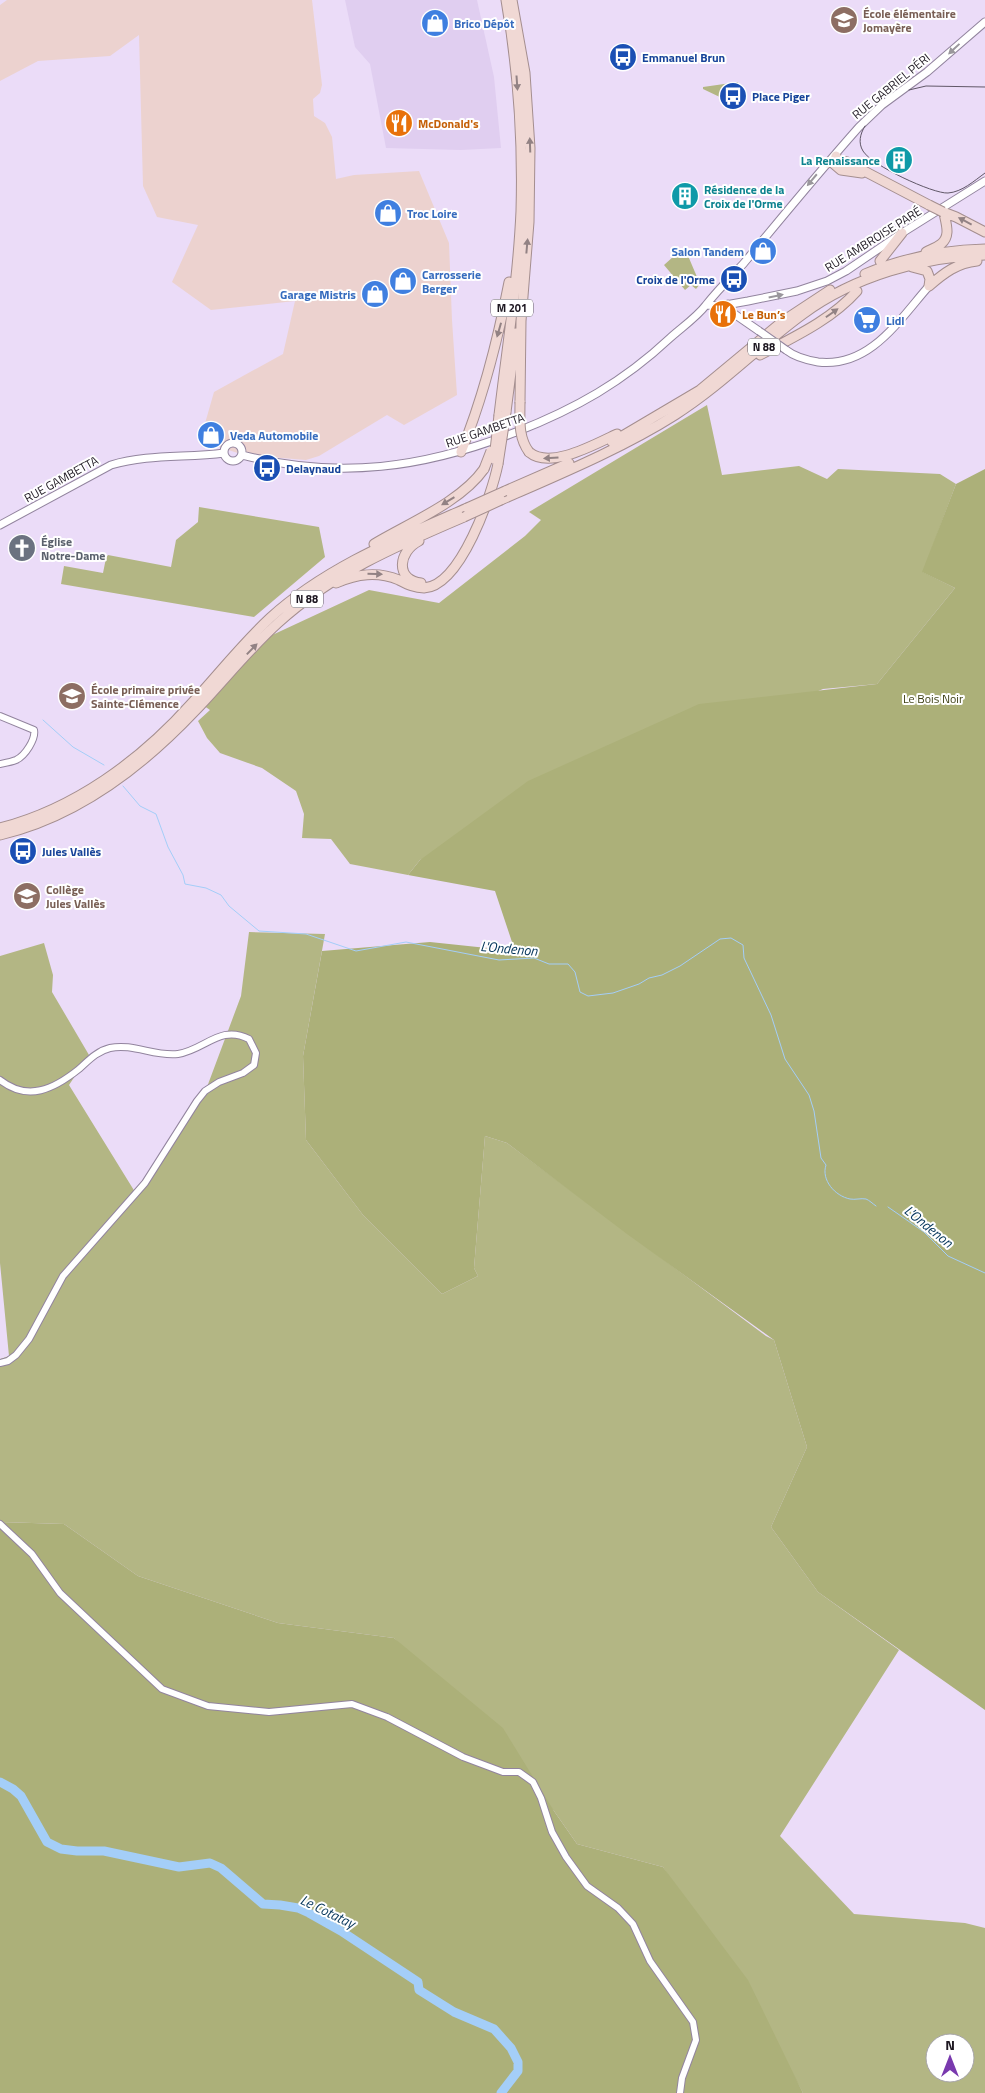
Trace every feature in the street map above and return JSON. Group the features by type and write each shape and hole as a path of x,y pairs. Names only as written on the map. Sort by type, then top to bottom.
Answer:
{"highway":[{"name":"M 201","path":"501,415 521,213 526,198 516,72 506,0"},
{"name":"M 201","path":"446,524 410,546 406,551 403,556 402,567 412,580 424,583 431,582 446,569 468,535 482,506 501,415 522,290 530,148 525,73 520,36 512,0"},
{"path":"832,160 847,162 943,213 956,217 985,232"},
{"path":"461,452 482,389 503,314 517,224 521,213"},
{"path":"921,256 941,244 944,240 947,229 943,213"},
{"path":"880,261 902,233"},
{"name":"N 88","path":"503,496 583,458 700,390 783,321 819,297 866,273 921,256 950,251 985,249"},
{"name":"N 88","path":"0,835 88,799 112,784 164,742 271,617 315,584 344,566 385,544 466,512 649,430 705,395 803,313 836,294 868,279 907,266 935,260 985,255"},
{"path":"930,286 941,275 959,265 985,260"},
{"path":"907,266 927,271 930,286"},
{"path":"522,290 520,428 524,446 529,452 544,460 558,458 606,439 675,405"},
{"path":"744,363 819,323 836,311 857,291"},
{"path":"344,566 359,552 461,494 491,466 490,455 501,415"},
{"name":"M 201","path":"313,594 352,576 370,574 384,575 413,587 426,588 436,584 458,561 473,537 488,503 491,466"},
{"name":"N 88","path":"193,708 277,623 313,594 350,569 446,524 466,512"},
{"name":"N 88","path":"0,828 39,819"}],"main road":[{"name":"RUE GABRIEL PÉRI","path":"701,310 844,144 882,105 941,60 985,22"},
{"path":"832,160 844,144"},
{"name":"RUE AMBROISE PARÉ","path":"707,304 720,306 797,291 827,281 846,271 985,181"},
{"path":"728,304 730,311 786,350 806,360 826,362 847,360 873,348 930,286"},
{"name":"RUE GAMBETTA","path":"242,455 285,465 364,468 412,463 461,452 553,417 610,387 657,350 701,310"},
{"path":"235,443 241,446 242,455 240,459 233,462 226,458 224,453 228,445 235,443"},
{"name":"RUE GAMBETTA","path":"0,525 111,465 154,456 224,453"}],"street":[{"path":"0,716 34,730 34,736 21,756 12,762 0,764"},
{"path":"0,1080 20,1090 31,1092 41,1090 53,1087 99,1052 109,1048 122,1046 179,1054 222,1035 234,1033 249,1039 256,1053 254,1065 243,1073 211,1087 196,1101 145,1183 62,1276 29,1339 16,1355 8,1361 0,1363"},
{"path":"0,1524 32,1554 60,1593 162,1689 208,1706 269,1712 352,1704 387,1717 462,1757 504,1772 519,1772 533,1782 541,1798 552,1832 566,1857 587,1886 618,1908 633,1924 650,1961 693,2022 696,2040 682,2078 680,2093"}],"shaded area":[{"path":"7,0 312,0 322,85 320,93 313,99 314,116 325,123 332,137 336,179 354,175 419,171 449,243 457,395 404,425 387,415 319,456 306,460 244,455 200,441 214,392 283,354 295,301 211,310 172,282 198,225 157,217 143,186 139,35 110,56 38,61 0,81 0,5"},
{"path":"345,0 477,0 494,77 501,148 461,150 386,148 370,64 355,47"}],"green space":[{"path":"738,82 739,88 726,100 703,89 703,87"},
{"path":"686,251 700,284 696,289 691,285 685,290 664,265 674,256"},
{"path":"707,405 722,475 799,466 827,479 838,469 940,474 956,484 923,572 955,588 877,684 823,689 420,860 408,875 350,864 331,839 302,838 304,814 296,791 262,768 220,753 207,738 198,721 210,710 190,696 237,662 227,656 369,590 439,603 525,536 541,520 529,512"},
{"name":"Le Bois Noir","path":"985,469 985,1710 818,1592 771,1527 807,1447 774,1340 627,1234 507,1143 485,1136 474,1268 478,1276 442,1294 363,1215 306,1140 303,1056 322,951 430,942 506,950 512,942 495,891 408,875 420,860 528,781 699,704 877,684 955,588 922,572 956,484"},
{"path":"199,507 319,527 325,557 254,617 61,584 64,566 103,573 108,555 171,567 176,540 198,522"},
{"path":"249,932 325,934 303,1056 306,1140 363,1215 442,1294 478,1276 474,1268 485,1136 507,1143 766,1336 774,1340 807,1447 771,1527 818,1592 899,1650 780,1836 854,1914 965,1923 985,1928 985,2093 803,2093 787,2063 663,1867 577,1844 554,1811 394,1638 278,1623 138,1576 64,1524 0,1522 0,1359 9,1356 0,1263 0,956 44,943 53,975 52,992 89,1055 69,1085 135,1192 198,1095 207,1087 241,996"},
{"path":"0,1522 64,1524 138,1576 278,1623 394,1638 503,1728 554,1811 577,1844 663,1867 748,1980 803,2093 0,2093"}],"waterway":[{"name":"L'Ondenon","path":"43,720 73,747 104,765"},
{"name":"L'Ondenon","path":"123,786 140,806 156,814 168,847 183,875 185,884 206,888 221,895 229,906 259,931 306,934 356,951 406,942 499,960 534,958 549,964 568,964 575,972 580,992 588,996 613,993 639,984 649,978 662,975 680,966 720,939 731,938 743,945 744,958 771,1015 785,1059 809,1095 814,1111 821,1158 826,1165 827,1182 839,1195 852,1199 866,1199 876,1206"},
{"name":"L'Ondenon","path":"888,1207 924,1232 948,1256 985,1273"},
{"name":"Le Cotatay","path":"0,1782 21,1796 47,1842 61,1849 104,1851 179,1867 210,1863 221,1868 263,1904 298,1908 341,1931 418,1982 419,1990 454,2012 494,2029 511,2048 518,2062 518,2071 501,2093"}],"tram line":[{"path":"909,90 926,86 985,87"},
{"path":"865,126 860,138 860,145 868,157 889,171 917,184 948,193 963,188 985,173"}],"place":[{"name":"École élémentaire Jomayère","path":"844,20"},
{"name":"Brico Dépôt","path":"435,23"},
{"name":"Emmanuel Brun","path":"623,57"},
{"name":"Place Piger","path":"733,96"},
{"name":"McDonald's","path":"399,123"},
{"name":"La Renaissance","path":"899,160"},
{"name":"Résidence de la Croix de l'Orme","path":"685,196"},
{"name":"Troc Loire","path":"388,213"},
{"name":"Salon Tandem","path":"763,251"},
{"name":"Croix de l'Orme","path":"734,279"},
{"name":"Carrosserie Berger","path":"403,281"},
{"name":"Garage Mistris","path":"375,294"},
{"name":"Le Bun’s","path":"723,314"},
{"name":"Lidl","path":"867,320"},
{"name":"Veda Automobile","path":"211,435"},
{"name":"Delaynaud","path":"267,468"},
{"name":"Église Notre-Dame","path":"22,548"},
{"name":"École primaire privée Sainte-Clémence","path":"72,696"},
{"name":"Jules Vallès","path":"23,851"},
{"name":"Collège Jules Vallès","path":"27,896"}]}
